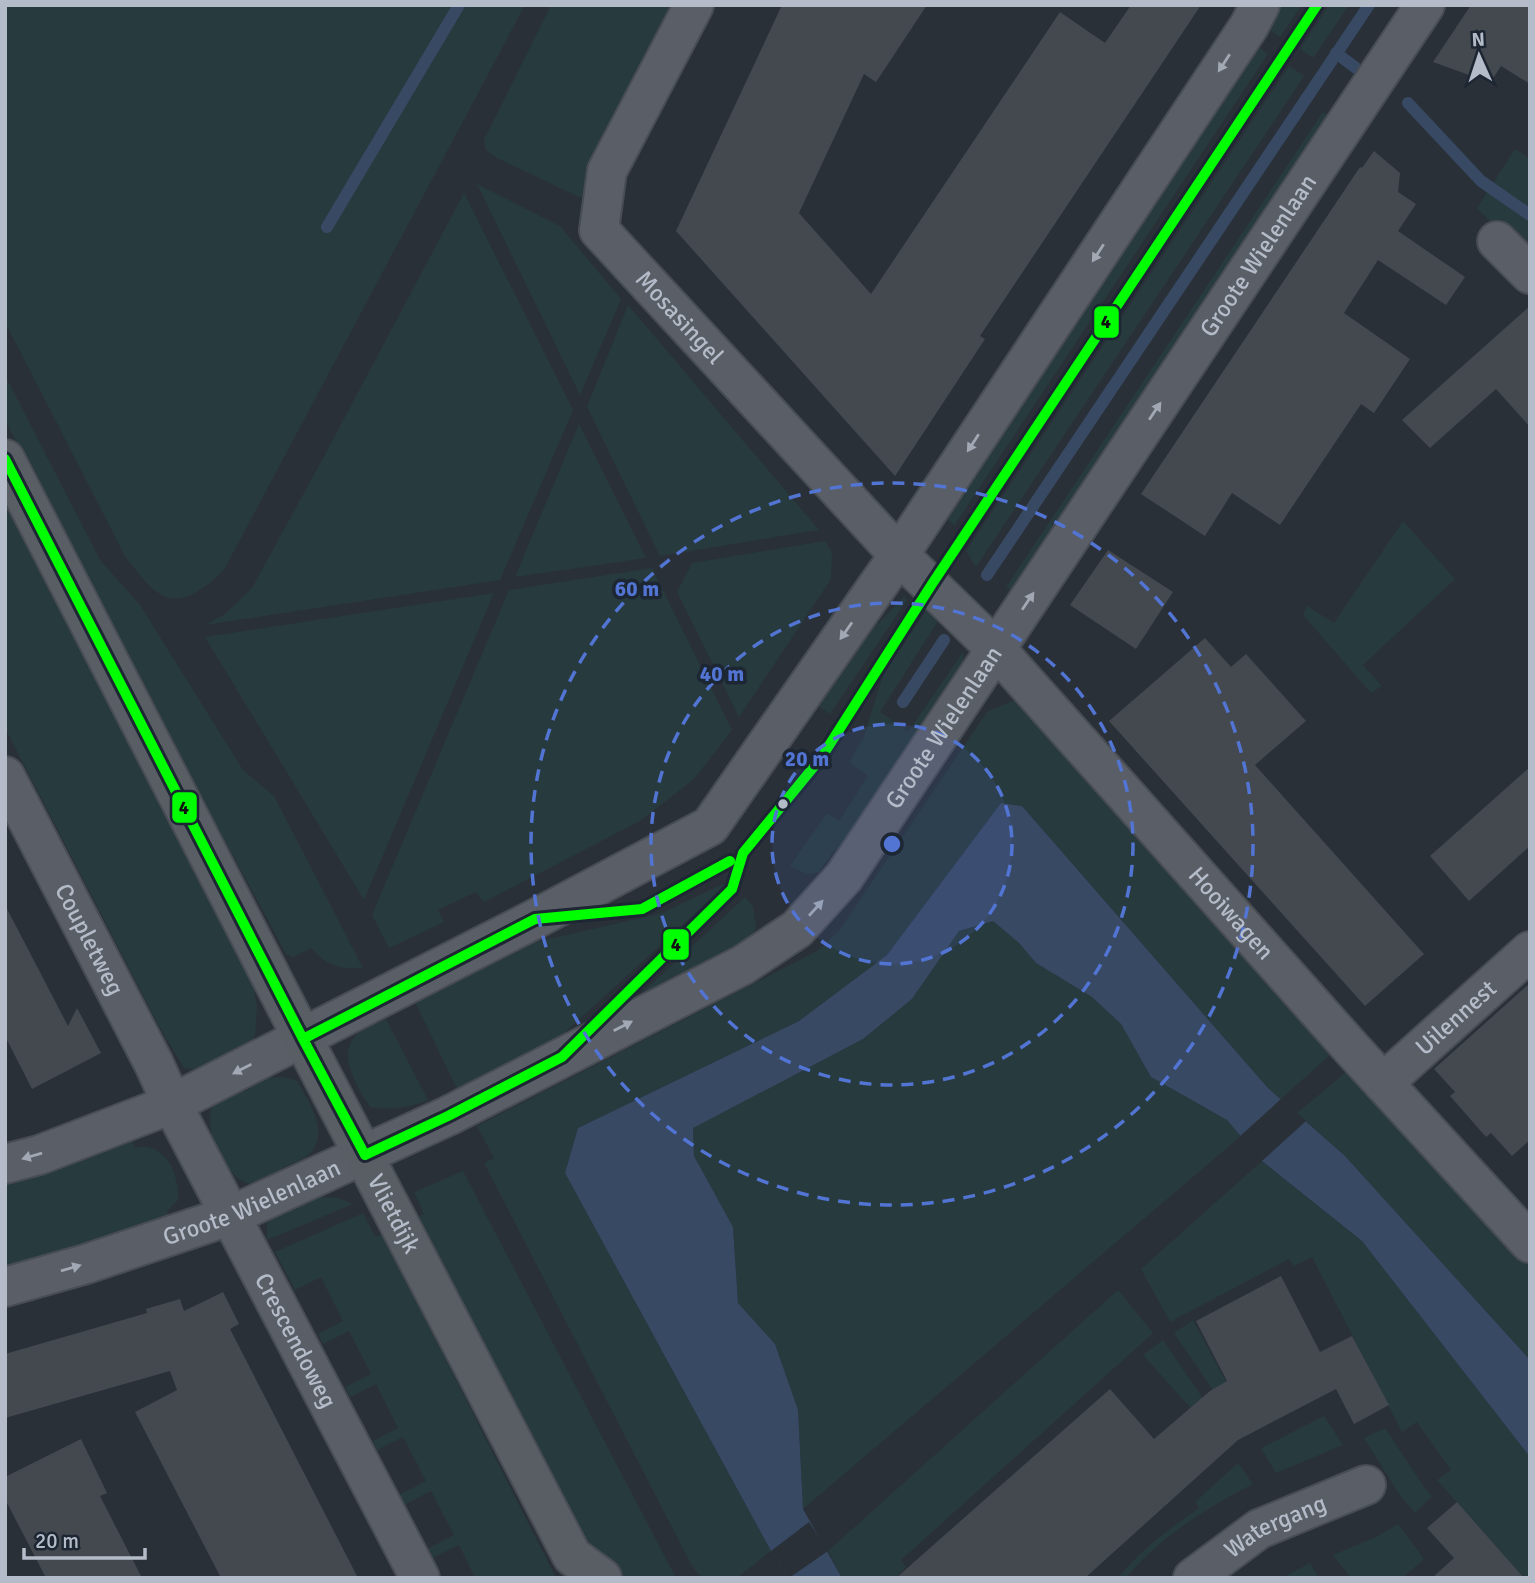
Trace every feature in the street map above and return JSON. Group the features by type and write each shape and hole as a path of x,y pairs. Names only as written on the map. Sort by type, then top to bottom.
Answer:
{"street":[{"name":"Mosasingel","path":"694,5 607,171 599,230 899,555 932,584"},
{"name":"Groote Wielenlaan","path":"5,1287 86,1264 232,1215 365,1155 448,1116 743,965 797,929 844,877 1425,5"},
{"path":"5,1164 39,1155 172,1104 303,1039 710,826 899,555 1234,49 1255,7"},
{"path":"1497,241 1530,274"},
{"name":"Vlietdijk","path":"5,459 303,1039 582,1570"},
{"name":"Hooiwagen","path":"932,584 996,649 1383,1083 1530,1243"},
{"name":"Coupletweg","path":"5,776 155,1064 172,1104"},
{"name":"Uilennest","path":"1383,1083 1530,951"},
{"name":"Crescendoweg","path":"172,1104 420,1578"},
{"name":"Watergang","path":"1193,1578 1259,1529 1366,1485"}],"green space":[{"path":"5,5 525,5 225,568 211,582 188,596 167,597 158,593 126,558 5,322"},
{"path":"551,5 682,5 581,198 497,158 486,150 484,140"},
{"path":"1275,5 1302,5 1280,37 1262,25"},
{"path":"1329,5 1349,5 1313,58 1300,49"},
{"path":"1253,42 1268,54 954,526 941,511"},
{"path":"1289,66 1304,76 976,567 966,551"},
{"path":"1323,112 1335,120 1017,594 1006,587"},
{"path":"1515,149 1530,159 1530,262 1477,208"},
{"path":"477,184 560,226 621,299 580,395"},
{"path":"464,193 573,410 500,580 205,625 225,614 252,588"},
{"path":"628,305 819,530 660,556 587,407"},
{"path":"5,375 100,560 140,605 243,770 274,796 363,968 334,965 322,959 311,948 293,957 286,954 150,701 5,420"},
{"path":"579,424 646,558 515,577"},
{"path":"5,498 251,974 257,1006 255,1036 239,1053 209,1070 184,1068 162,1032 5,728"},
{"path":"1403,521 1455,579 1363,665 1382,686 1371,693 1303,615 1307,606 1334,623"},
{"path":"825,541 832,553 831,579 739,717 677,592 692,563"},
{"path":"652,568 732,730 694,779 640,821 484,902 476,892 438,910 444,922 389,948 372,915 509,590"},
{"path":"494,593 364,900 205,637"},
{"path":"904,597 907,600 830,714 813,703 841,661"},
{"path":"927,609 938,621 880,712 908,732 963,652 964,674 846,853 835,849 819,872 807,874 790,866 827,813 839,821 868,776 849,762 863,739 883,675"},
{"path":"1017,699 1330,1055 1281,1099 1267,1087 1022,806 1001,803 887,955 799,1021 578,1128 565,1173 771,1551 737,1578 705,1578 698,1574 691,1564 484,1163 494,1158 477,1126 817,951 839,931 987,712"},
{"path":"723,884 725,886 548,1048 459,1093 413,998 506,949 662,913"},
{"path":"745,897 753,906 756,928 745,950 629,1005"},
{"path":"993,921 1019,943 1036,963 1092,997 1121,1024 1151,1077 1227,1120 1241,1136 803,1509 798,1410 775,1344 738,1303 733,1227 694,1156 693,1127 863,1039 912,999 959,931"},
{"path":"386,1019 428,1100 399,1108 370,1107 359,1089 350,1069 349,1048 361,1031"},
{"path":"1351,1068 1530,1265 1530,1360 1345,1156 1297,1113"},
{"path":"282,1077 297,1081 302,1089 316,1118 318,1138 307,1156 282,1168 286,1174 262,1183 244,1182 226,1165 219,1153 211,1127 213,1105 221,1096 239,1085 244,1092 266,1078"},
{"path":"131,1137 135,1148 155,1149 173,1171 178,1200 167,1211 172,1220 5,1274 5,1178"},
{"path":"1262,1161 1362,1241 1530,1457 1530,1578 1524,1578 1437,1480 1451,1470 1417,1422 1402,1432 1312,1257 1294,1266 1289,1259 1170,1322 1141,1269"},
{"path":"463,1171 675,1578 613,1578 589,1546 531,1438 418,1217 424,1214 414,1192"},
{"path":"321,1197 338,1198 353,1204 267,1240 267,1218"},
{"path":"363,1213 375,1236 383,1235 556,1578 475,1578 459,1545 432,1558 427,1549 454,1535 431,1491 404,1505 399,1495 426,1481 403,1437 377,1450 373,1441 398,1428 376,1384 350,1397 345,1387 371,1374 349,1331 323,1344 318,1334 343,1321 321,1277 295,1290 275,1252"},
{"path":"1118,1290 1153,1333 901,1560 906,1567 895,1578 842,1578 828,1551"},
{"path":"1193,1320 1253,1432 1245,1437 1174,1333"},
{"path":"1163,1340 1234,1444 1228,1450 1143,1355"},
{"path":"1324,1416 1343,1445 1276,1473 1261,1448"},
{"path":"1385,1428 1432,1496 1415,1513 1399,1494 1364,1438"},
{"path":"1238,1463 1253,1484 1185,1525 1154,1549 1126,1578 1118,1578 1146,1549 1199,1508 1195,1502"},
{"path":"1398,1524 1424,1559 1403,1578 1351,1578 1333,1555 1376,1537"},
{"path":"1310,1563 1319,1578 1282,1578"}],"water":[{"path":"1001,803 1022,806 1267,1087 1345,1156 1530,1360 1530,1457 1362,1241 1262,1161 1227,1120 1151,1077 1121,1024 1092,997 1036,963 1019,943 993,921 959,931 912,999 863,1039 693,1128 694,1156 733,1227 738,1303 775,1344 798,1410 803,1509 842,1578 789,1578 771,1551 565,1173 578,1128 799,1021 887,955"}],"pier":[{"path":"1281,1099 1306,1121 1262,1161 1238,1138"},
{"path":"809,1522 828,1551 789,1578 771,1551"}],"building":[{"path":"782,5 927,5 876,82 864,74 799,213 871,294 1060,12 1105,43 1131,5 1201,5 980,336 985,339 895,476 676,231"},
{"path":"1471,5 1530,5 1530,84 1501,66 1494,77 1473,69 1469,75 1433,62"},
{"path":"1374,151 1400,173 1398,192 1416,204 1398,231 1465,277 1446,305 1378,260 1344,313 1410,359 1374,413 1361,404 1280,525 1232,493 1205,536 1141,494 1360,167 1362,168"},
{"path":"1530,306 1530,427 1496,389 1430,448 1402,420"},
{"path":"1108,550 1173,592 1136,649 1070,605"},
{"path":"1205,638 1231,667 1246,654 1306,721 1255,765 1424,954 1365,1006 1109,721"},
{"path":"1530,767 1530,846 1469,901 1430,856"},
{"path":"5,905 68,1026 77,1008 101,1053 32,1089 5,1036"},
{"path":"1530,983 1530,1140 1512,1156 1491,1133 1486,1137 1450,1096 1455,1092 1434,1069"},
{"path":"1281,1276 1320,1352 1352,1336 1389,1405 1354,1424 1336,1389 1238,1440 1085,1578 896,1578 1110,1389 1154,1439 1210,1391 1227,1381 1196,1321"},
{"path":"223,1292 239,1324 230,1329 358,1578 221,1578 135,1412 177,1390 170,1371 5,1418 5,1354 147,1313 146,1309 180,1299 184,1311"},
{"path":"81,1439 107,1493 100,1496 142,1578 46,1578 5,1499 5,1477"},
{"path":"1457,1502 1524,1578 1432,1578 1454,1558 1427,1528"}],"waterway":[{"path":"327,227 459,5"},
{"path":"987,575 1369,5"},
{"path":"1336,53 1356,68"},
{"path":"1408,103 1481,181 1530,215"},
{"path":"903,702 944,640"}],"transit line":[{"name":"4","path":"365,1155 562,1057 732,889 743,853 821,758 932,584 1317,5"},
{"name":"4","path":"5,459 365,1155"},
{"name":"4","path":"303,1039 535,919 642,909 730,861"}]}
